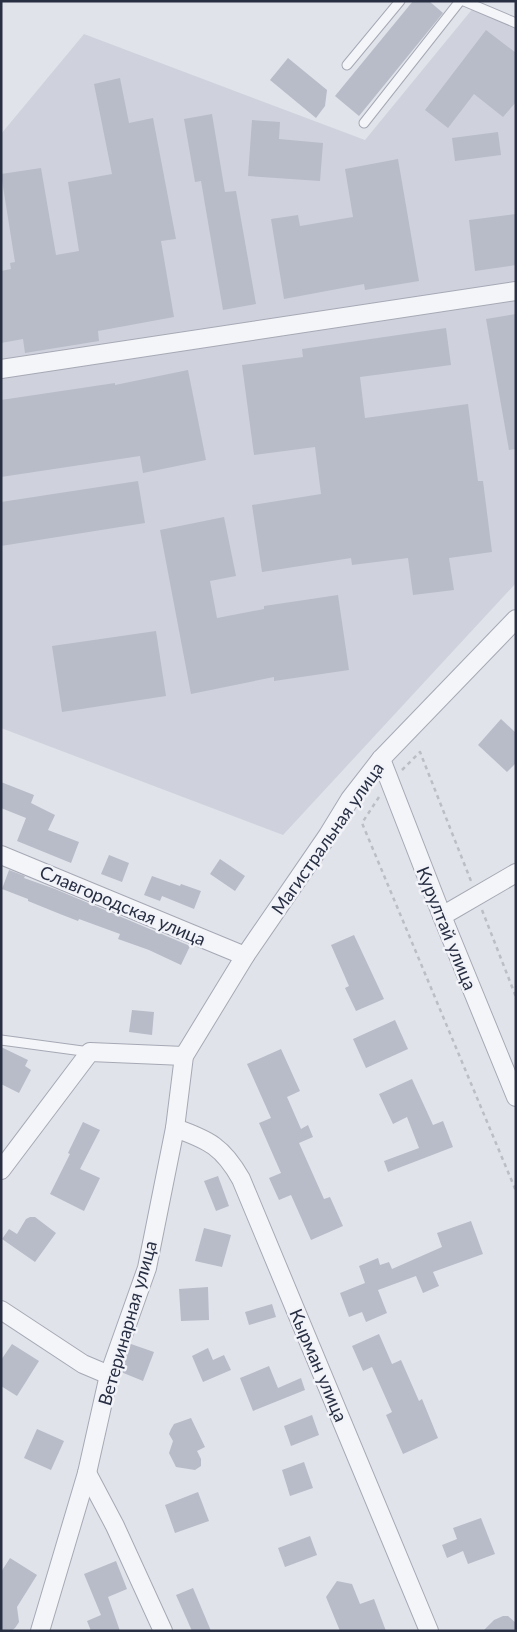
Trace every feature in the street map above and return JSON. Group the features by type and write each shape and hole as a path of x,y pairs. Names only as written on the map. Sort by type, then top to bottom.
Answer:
{"street":[{"path":"1,369 516,291"},
{"name":"Магистральная улица","path":"184,1056 246,956 350,800 381,759 516,619"},
{"name":"Курултай улица","path":"381,759 442,916 516,1097"},
{"name":"Славгородская улица","path":"1,854 246,956"},
{"path":"442,916 516,873"},
{"path":"1,1170 90,1052 184,1056"},
{"name":"Ветеринарная улица","path":"40,1631 88,1473 109,1375 147,1268 174,1128 184,1056"},
{"name":"Кырман улица","path":"174,1128 202,1138 218,1149 231,1161 242,1179 430,1631"},
{"path":"1,1310 83,1364 109,1375"},
{"path":"88,1473 116,1526 163,1631"}],"lane":[{"path":"347,65 400,1"},
{"path":"364,123 460,1"},
{"path":"464,1 516,24"},
{"path":"1,1040 90,1052"}],"path":[{"path":"420,752 516,997"},
{"path":"362,823 516,1191"}],"shaded area":[{"path":"474,7 516,26 516,583 283,835 1,728 1,134 84,34 365,140"}],"building":[{"path":"413,1 429,1 443,13 359,116 335,96"},
{"path":"486,30 516,53 516,102 503,117 474,94 448,128 425,110"},
{"path":"288,58 327,90 325,106 316,118 270,80"},
{"path":"120,78 129,123 153,118 176,239 161,241 174,317 98,331 99,341 25,353 23,339 1,343 1,271 11,269 10,263 15,262 1,174 41,168 56,255 79,251 68,182 112,174 94,84"},
{"path":"212,114 225,192 236,191 256,304 223,310 201,181 195,182 184,119"},
{"path":"252,120 280,122 279,139 323,143 320,181 248,176"},
{"path":"498,132 501,155 455,161 452,138"},
{"path":"398,159 419,281 365,290 364,284 284,299 271,219 298,215 300,226 353,217 345,169"},
{"path":"516,214 516,265 475,271 469,220"},
{"path":"516,314 516,449 509,450 486,319"},
{"path":"446,328 451,365 360,377 365,418 468,404 478,481 483,481 492,552 449,558 454,590 413,595 408,558 352,565 351,558 262,572 252,505 321,494 315,447 254,455 242,365 303,357 302,349"},
{"path":"188,370 206,460 143,473 140,456 1,477 1,400 115,383 115,385"},
{"path":"138,481 145,523 1,546 1,502"},
{"path":"224,517 236,576 210,581 217,618 264,609 264,606 338,595 349,670 274,681 274,677 191,694 160,530"},
{"path":"156,631 166,696 62,712 52,646"},
{"path":"501,719 516,733 516,763 507,772 478,745"},
{"path":"1,782 34,795 31,803 55,815 48,830 79,842 71,863 17,841 26,818 1,808"},
{"path":"109,855 129,863 122,882 101,874"},
{"path":"220,859 245,876 235,891 210,874"},
{"path":"9,870 25,876 24,878 55,889 190,946 181,965 149,950 118,939 120,934 79,919 78,921 2,889"},
{"path":"152,876 201,891 194,909 162,896 160,901 144,895"},
{"path":"354,935 384,999 356,1011 345,988 349,986 331,945"},
{"path":"132,1010 154,1012 152,1035 129,1032"},
{"path":"395,1020 408,1049 366,1068 353,1039"},
{"path":"1,1047 28,1060 25,1066 31,1070 19,1093 1,1084"},
{"path":"281,1049 300,1091 287,1097 301,1129 308,1125 313,1137 299,1143 324,1199 330,1197 343,1226 311,1240 291,1195 279,1200 269,1178 281,1173 259,1123 271,1118 247,1064"},
{"path":"412,1079 433,1125 443,1121 453,1147 388,1172 384,1161 419,1148 407,1117 393,1124 379,1094"},
{"path":"83,1122 100,1130 80,1169 100,1178 84,1211 50,1194 70,1154 68,1153"},
{"path":"218,1176 229,1206 216,1211 204,1181"},
{"path":"35,1217 56,1233 35,1262 2,1239 9,1229 17,1234 26,1219"},
{"path":"471,1221 483,1254 433,1272 439,1286 423,1293 416,1276 378,1290 387,1313 366,1322 362,1312 349,1317 340,1293 365,1283 359,1266 378,1258 380,1265 389,1262 392,1269 442,1247 437,1233"},
{"path":"204,1228 231,1235 222,1267 195,1261"},
{"path":"208,1287 209,1320 181,1321 179,1289"},
{"path":"272,1304 276,1317 249,1325 245,1312"},
{"path":"379,1334 392,1364 401,1360 419,1401 422,1399 438,1438 403,1454 386,1415 392,1412 372,1367 363,1371 352,1346"},
{"path":"12,1344 39,1361 17,1396 1,1386 1,1360"},
{"path":"131,1344 154,1352 143,1381 121,1372"},
{"path":"208,1348 213,1360 224,1355 231,1370 203,1382 192,1356"},
{"path":"269,1366 278,1388 301,1378 305,1390 253,1411 240,1378"},
{"path":"312,1415 319,1435 291,1446 284,1426"},
{"path":"191,1418 205,1447 197,1451 201,1459 201,1466 195,1470 176,1467 169,1453 173,1441 169,1434 174,1424"},
{"path":"37,1429 64,1441 51,1470 24,1458"},
{"path":"304,1462 313,1488 290,1496 282,1470"},
{"path":"198,1492 209,1521 175,1533 165,1505"},
{"path":"481,1518 495,1554 468,1564 463,1551 447,1558 442,1545 457,1539 453,1528"},
{"path":"310,1536 317,1555 285,1567 278,1548"},
{"path":"10,1558 37,1575 17,1607 19,1622 11,1631 1,1631 1,1572"},
{"path":"116,1561 127,1589 108,1597 120,1631 91,1631 87,1621 101,1615 84,1574"},
{"path":"337,1581 352,1584 360,1604 374,1599 386,1631 340,1631 326,1597"},
{"path":"193,1588 211,1631 192,1631 176,1595"},
{"path":"508,1616 516,1623 516,1631 483,1631 494,1620"}]}
